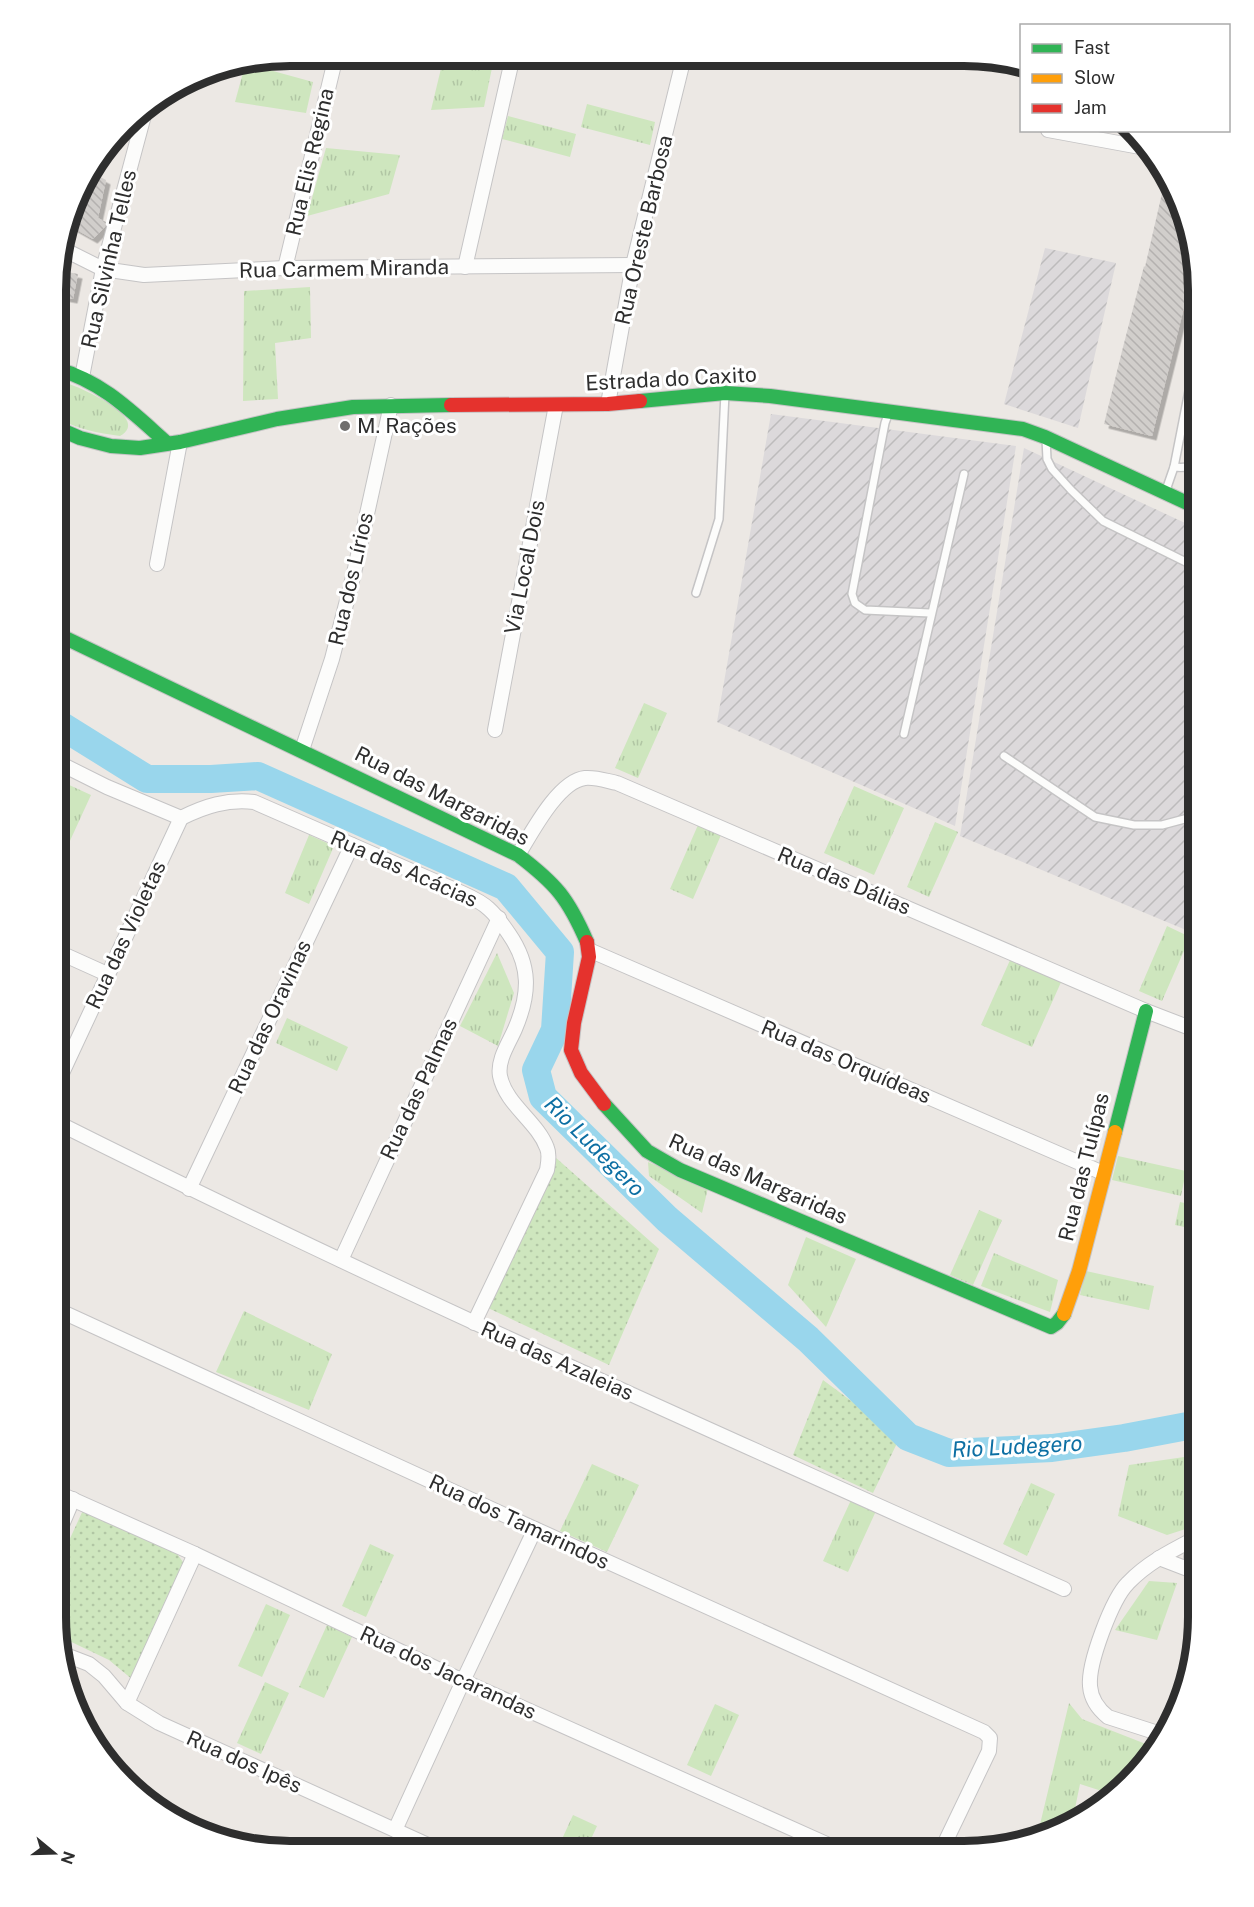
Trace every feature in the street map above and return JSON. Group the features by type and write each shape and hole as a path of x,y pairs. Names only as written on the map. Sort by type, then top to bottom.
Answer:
{"street":[{"name":"Rua Elis Regina","path":"285,268 334,66"},
{"path":"465,267 511,66"},
{"name":"Rua Oreste Barbosa","path":"608,404 633,265 682,66"},
{"name":"Rua Silvinha Telles","path":"82,377 103,269 142,122"},
{"path":"1059,132 1135,145"},
{"name":"Rua Carmem Miranda","path":"69,252 103,269 144,275 285,268 633,265"},
{"path":"66,372 82,377 173,443 157,564"},
{"name":"Estrada do Caxito","path":"66,432 81,438 125,448 173,443 289,417 353,407 608,404 725,393 770,396 1023,429 1046,437 1188,503"},
{"name":"Rua dos Lírios","path":"302,750 332,659 354,573 391,405"},
{"name":"Via Local Dois","path":"495,730 556,405"},
{"path":"125,448 133,434 136,416"},
{"name":"Rua das Margaridas","path":"66,638 518,855 549,879 564,895 576,916 590,950 574,1031 572,1058 580,1073 647,1151 691,1175 1051,1327"},
{"path":"66,766 107,787 181,818"},
{"name":"Rua das Dálias","path":"518,855 549,806 574,781 585,778 617,783 1188,1027"},
{"name":"Rua das Acácias","path":"181,818 215,804 237,800 254,802 462,893 488,907 499,918 517,946 524,962 526,982 523,1008 500,1061 500,1078 512,1102 547,1148 549,1163 474,1323"},
{"name":"Rua das Violetas","path":"66,1064 181,818"},
{"name":"Rua das Oravinas","path":"189,1189 352,845"},
{"name":"Rua das Palmas","path":"341,1260 499,918"},
{"name":"Rua das Orquídeas","path":"590,950 1103,1173"},
{"path":"66,956 107,974"},
{"name":"Rua das Tulípas","path":"1051,1327 1064,1314 1079,1271 1146,1011"},
{"name":"Rua das Azaleias","path":"66,1127 189,1189 474,1323 1064,1589"},
{"name":"Rua dos Tamarindos","path":"66,1314 984,1732 990,1738 989,1751 946,1841"},
{"name":"Rua dos Jacarandas","path":"66,1497 195,1554 463,1681 820,1841"},
{"path":"66,1516 73,1500"},
{"path":"395,1830 535,1529"},
{"path":"1155,1733 1108,1717 1101,1711 1093,1700 1090,1674 1115,1599 1137,1574 1159,1558 1188,1544"},
{"path":"127,1702 195,1554"},
{"path":"1159,1558 1188,1569"},
{"name":"Rua dos Ipês","path":"70,1656 89,1664 104,1676 127,1702 159,1723 419,1841"}],"lane":[{"path":"696,593 719,519 725,393"},
{"path":"1165,493 1174,466 1188,395"},
{"path":"889,412 852,594 855,603 865,610 930,613"},
{"path":"1046,437 1047,459 1052,469 1103,521 1188,563"},
{"path":"1174,466 1184,468 1188,466"},
{"path":"904,734 930,613 964,474"},
{"path":"1004,756 1095,817 1134,825 1162,825 1188,818"}],"shaded area":[{"path":"1045,248 1116,263 1078,428 1004,404"},
{"path":"771,414 1016,446 955,826 717,722"},
{"path":"1024,448 1188,524 1188,931 960,836"}],"green space":[{"path":"442,66 492,66 484,107 431,110"},
{"path":"262,68 313,82 306,113 235,102 243,71 247,70"},
{"path":"587,104 655,122 650,145 581,127"},
{"path":"508,116 576,134 570,157 502,139"},
{"path":"326,148 400,155 389,194 307,216"},
{"path":"310,287 311,338 275,343 278,399 243,401 244,291"},
{"path":"66,383 92,394 119,411 126,420 128,428 120,436 80,428 66,422"},
{"path":"644,703 667,713 638,778 615,768"},
{"path":"67,784 91,795 66,849"},
{"path":"854,786 904,808 874,875 824,853"},
{"path":"935,822 958,832 929,897 907,887"},
{"path":"698,825 721,835 693,899 670,889"},
{"path":"309,835 334,846 309,904 285,893"},
{"path":"1167,926 1188,936 1188,942 1162,1001 1139,991"},
{"path":"497,953 514,993 498,1046 460,1026"},
{"path":"1011,958 1062,980 1032,1047 981,1025"},
{"path":"287,1018 348,1047 337,1071 276,1043"},
{"path":"1118,1156 1186,1171 1181,1196 1112,1180"},
{"path":"555,1157 659,1249 609,1365 488,1308"},
{"path":"648,1162 708,1188 702,1213 649,1176"},
{"path":"1180,1202 1188,1204 1188,1228 1175,1225"},
{"path":"979,1210 1002,1220 973,1285 950,1275"},
{"path":"806,1237 856,1259 826,1327 788,1285"},
{"path":"994,1253 1058,1280 1050,1312 981,1286"},
{"path":"1086,1271 1154,1286 1149,1310 1080,1295"},
{"path":"244,1311 332,1354 309,1410 216,1372"},
{"path":"823,1380 900,1437 873,1493 793,1455"},
{"path":"1188,1456 1188,1528 1167,1535 1118,1516 1129,1465"},
{"path":"592,1464 639,1485 607,1552 560,1531"},
{"path":"1031,1483 1055,1494 1027,1556 1003,1544"},
{"path":"851,1500 876,1511 848,1572 823,1561"},
{"path":"84,1508 175,1551 183,1562 133,1680 109,1660 67,1640 66,1547"},
{"path":"370,1544 394,1555 366,1617 342,1606"},
{"path":"1149,1581 1177,1583 1157,1640 1115,1630"},
{"path":"266,1604 290,1615 262,1677 238,1666"},
{"path":"327,1625 352,1637 324,1698 299,1687"},
{"path":"265,1682 289,1693 261,1754 237,1743"},
{"path":"1069,1703 1082,1719 1148,1745 1132,1765 1104,1792 1080,1784 1074,1812 1039,1828"},
{"path":"715,1704 739,1715 711,1776 687,1765"},
{"path":"573,1815 597,1826 590,1841 561,1841"}],"building":[{"path":"98,176 106,180 98,218 106,222 105,227 93,239 75,229 83,205"},
{"path":"1163,188 1176,218 1184,247 1188,291 1152,436 1104,424"},
{"path":"67,272 78,274 73,299 66,298"}],"waterway":[{"name":"Rio Ludegero","path":"66,729 147,779 258,776 506,887 560,952 555,1030 536,1070 543,1097 667,1219 808,1339 908,1437 949,1453 1052,1448 1188,1426"}],"traffic: fast":[{"path":"66,372 88,381 116,399 167,443"},
{"path":"640,401 725,393 770,396 1023,429 1188,503"},
{"path":"66,432 111,446 140,448 180,442 277,419 353,407 451,405"},
{"path":"66,638 518,855 560,893 574,914 587,942"},
{"path":"1115,1132 1146,1011"},
{"path":"604,1104 647,1151 680,1170 1051,1327 1064,1314"}],"traffic: slow":[{"path":"1064,1314 1079,1271 1115,1132"}],"traffic: jam":[{"path":"451,405 608,404 640,401"},
{"path":"587,942 589,957 574,1023 571,1050 581,1073 604,1104"}],"place":[{"name":"M. Rações","path":"345,426"}]}
